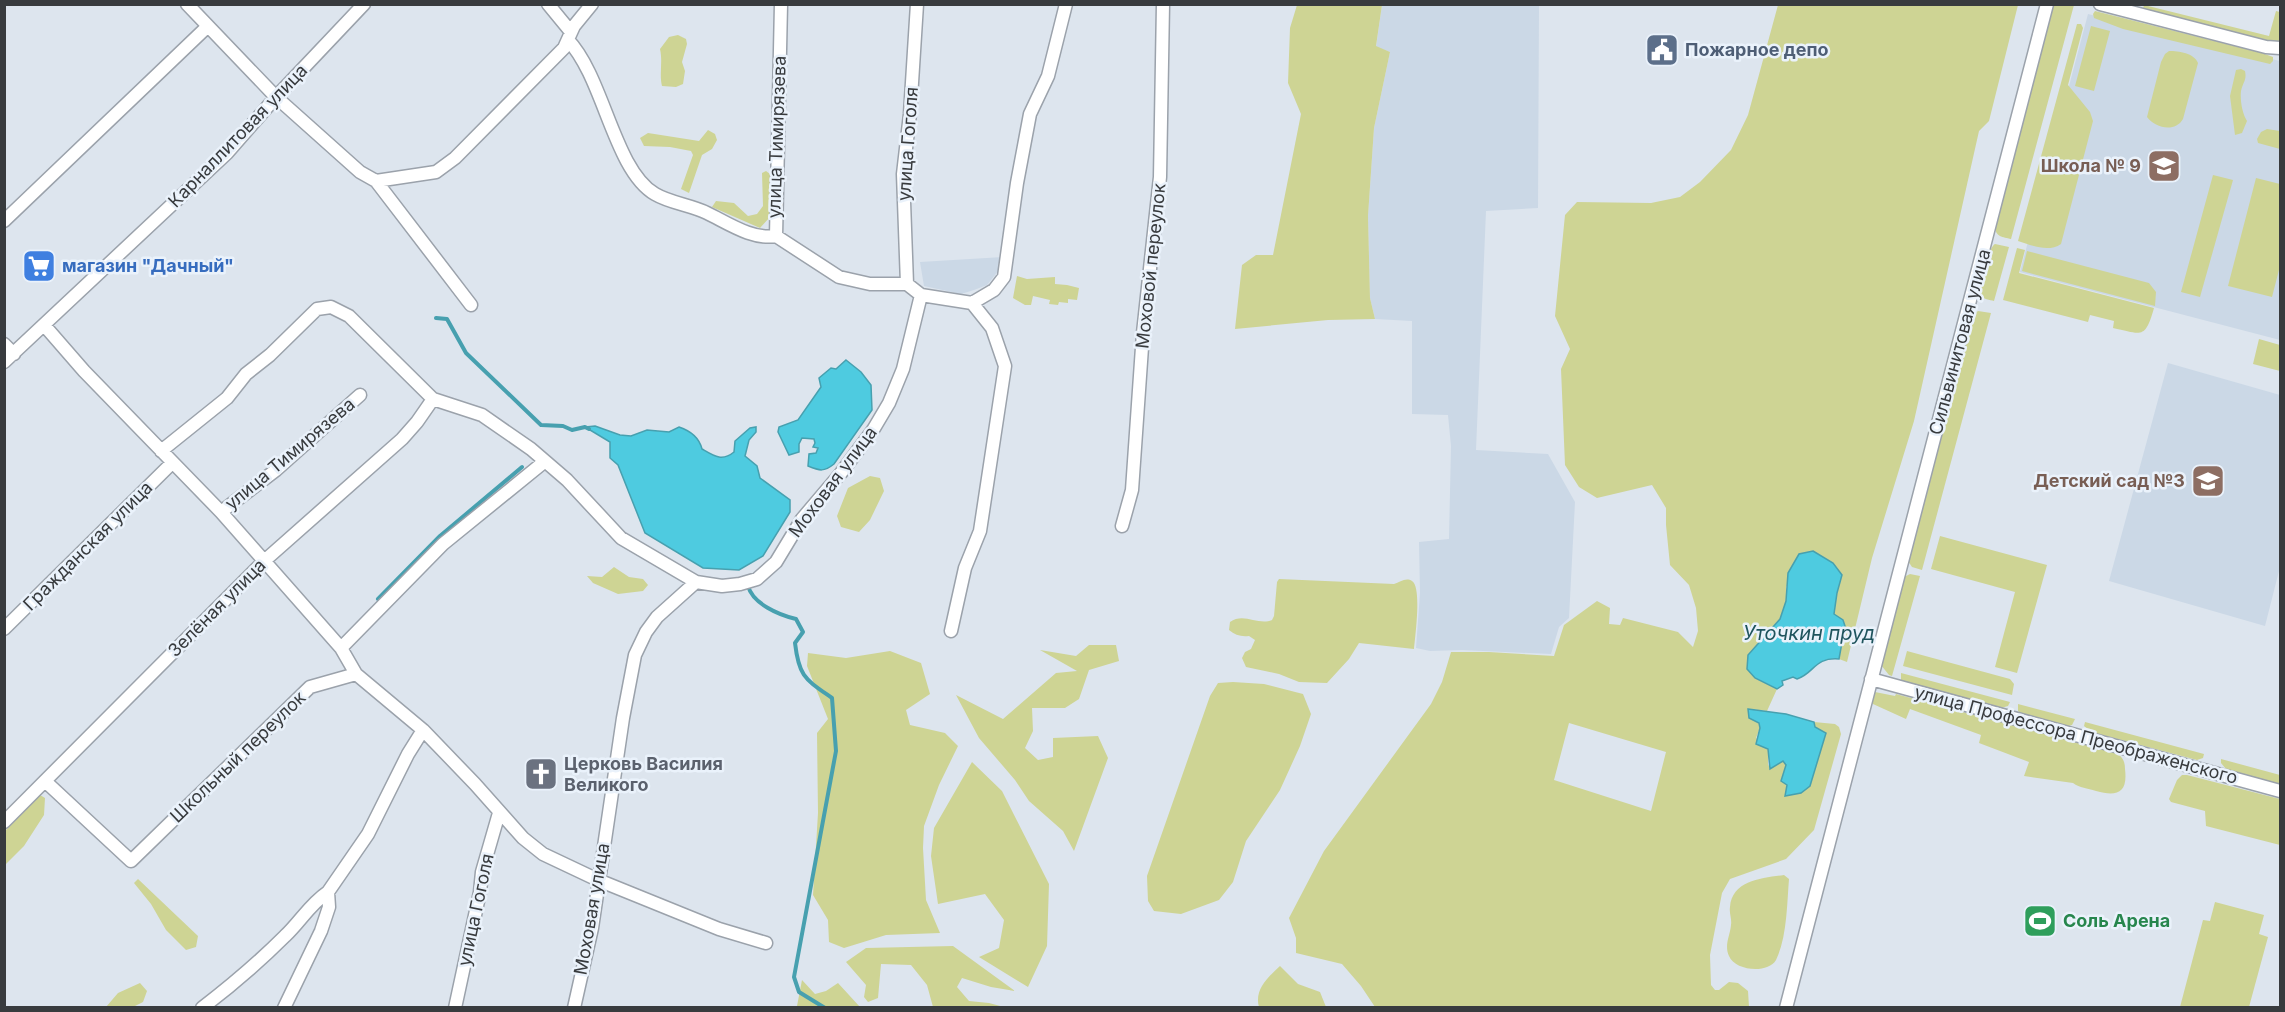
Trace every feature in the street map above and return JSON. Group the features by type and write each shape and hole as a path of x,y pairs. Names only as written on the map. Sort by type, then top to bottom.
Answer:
{"street":[{"path":"187,4 276,97 360,172 376,181 471,305"},
{"name":"Карналлитовая улица","path":"4,363 227,153 363,4"},
{"path":"548,4 585,63 634,176 656,194 694,206 753,235 766,238 776,236"},
{"path":"376,181 436,172 455,158 558,55 592,4"},
{"name":"улица Тимирязева","path":"781,4 776,236 839,277 870,284 907,284"},
{"name":"улица Гоголя","path":"907,284 903,174 910,114 917,4"},
{"path":"907,284 921,296 972,303 994,290 1004,277 1017,183 1030,114 1048,76 1066,4"},
{"name":"Моховой переулок","path":"1122,526 1132,490 1143,333 1160,177 1163,4"},
{"name":"Сильвинитовая улица","path":"1786,1008 2048,4"},
{"path":"2100,4 2280,48"},
{"path":"4,221 207,27"},
{"name":"Моховая улица","path":"574,1008 592,928 635,655 646,632 657,616 696,582 722,586 740,584 758,579 776,562 802,519 873,430 889,403 903,369 921,296"},
{"path":"951,631 965,568 980,531 1005,366 992,328 972,303"},
{"path":"161,451 227,398 246,374 270,355 317,309 331,307 349,315 432,399 482,415 531,449 567,480 621,538 696,582"},
{"path":"44,325 84,371 220,512 341,648 356,674 423,730 523,838 543,854 598,880 719,929 766,943"},
{"path":"4,344 14,354"},
{"name":"улица Тимирязева","path":"220,512 276,470 360,395"},
{"name":"Зелёная улица","path":"4,822 263,562 402,440 432,399"},
{"path":"341,648 443,544 544,462"},
{"name":"Гражданская улица","path":"4,629 172,463"},
{"name":"Школьный переулок","path":"46,782 131,861 310,687 356,674"},
{"name":"улица Профессора Преображенского","path":"1871,679 2280,791"},
{"path":"202,1008 244,976 288,934 318,899 328,892 368,834 408,754 423,730"},
{"name":"улица Гоголя","path":"455,1008 482,873 500,813"},
{"path":"284,1008 321,931 329,907 328,892"}],"shaded area":[{"path":"1382,5 1539,5 1538,208 1486,211 1476,450 1548,454 1575,502 1569,618 1559,627 1551,654 1430,651 1416,648 1420,593 1419,542 1449,539 1451,446 1448,415 1412,414 1412,321 1375,319 1370,298 1368,216 1374,128 1390,52 1376,47"},
{"name":"Школа № 9","path":"2088,14 2280,61 2280,340 2020,272"},
{"path":"1003,257 999,270 987,285 974,290 961,294 924,286 920,262"},
{"name":"Детский сад №3","path":"2168,363 2280,395 2280,567 2265,626 2109,581"}],"green space":[{"path":"1297,5 1382,5 1376,46 1390,52 1374,128 1368,216 1370,298 1375,319 1328,320 1235,329 1242,265 1256,255 1273,255 1301,114 1288,83 1290,28"},
{"path":"1778,5 2018,5 1989,121 1979,131 1914,421 1872,558 1847,662 1839,659 1845,626 1834,614 1842,575 1833,563 1813,551 1786,587 1786,601 1780,619 1757,644 1755,678 1777,689 1767,711 1749,709 1749,717 1759,723 1760,728 1756,738 1768,749 1770,769 1783,761 1786,765 1781,781 1810,786 1815,770 1814,722 1835,724 1839,727 1841,734 1814,830 1786,859 1730,879 1722,893 1710,955 1711,985 1715,990 1719,990 1729,982 1738,983 1748,991 1749,1007 1375,1007 1342,964 1296,953 1296,938 1289,918 1324,851 1431,704 1442,682 1451,652 1554,656 1564,625 1597,601 1610,608 1609,624 1620,625 1623,618 1678,632 1693,647 1698,631 1696,608 1689,585 1670,565 1666,508 1652,485 1597,498 1579,487 1565,465 1561,369 1570,349 1555,316 1565,215 1577,202 1651,203 1680,197 1700,182 1731,150 1748,115","holes":["1569,723 1666,752 1651,811 1554,780"]},
{"path":"2053,5 2074,5 2011,239 1998,234 1995,226"},
{"path":"2144,5 2269,36 2276,11 2280,12 2280,42 2270,44 2142,12"},
{"path":"2095,11 2262,53 2273,57 2273,61 2270,64 2123,29 2094,18"},
{"path":"2077,24 2081,24 2083,28 2068,85 2090,112 2093,121 2061,244 2051,248 2040,247 2018,241"},
{"path":"2091,26 2110,31 2094,91 2075,86"},
{"path":"678,35 686,39 687,44 682,62 685,71 683,84 676,87 662,86 660,49 669,37"},
{"path":"2169,51 2190,55 2198,63 2183,119 2175,126 2165,127 2155,124 2147,117 2161,62"},
{"path":"2236,70 2245,71 2241,98 2247,121 2242,133 2235,135 2230,96"},
{"path":"2267,129 2280,131 2280,149 2258,143 2257,139 2261,132"},
{"path":"708,130 715,134 717,140 712,149 702,155 689,193 681,189 693,155 691,151 644,146 640,138 648,133 699,141"},
{"path":"766,171 770,174 770,217 760,228 712,207 716,201 734,203 748,216 757,214 763,206 762,173"},
{"path":"2213,175 2233,180 2200,297 2181,292"},
{"path":"2256,178 2280,184 2280,266 2272,297 2228,286"},
{"path":"1995,244 2009,247 1994,301 1980,295 1979,291 1986,260"},
{"path":"2017,248 2025,250 2019,273 2154,308 2145,330 2130,332 2113,328 2114,321 2090,315 2088,322 2003,300"},
{"path":"2027,251 2149,283 2156,292 2155,306 2022,271"},
{"path":"1017,276 1027,279 1055,277 1055,284 1079,288 1077,300 1068,299 1068,303 1059,302 1058,305 1049,304 1050,300 1033,296 1031,305 1025,305 1013,298"},
{"path":"1978,311 1991,313 1922,570 1912,567 1908,561 1972,316"},
{"path":"2259,339 2280,345 2280,371 2253,364"},
{"path":"870,476 880,478 884,491 870,520 859,532 841,527 837,516 848,488"},
{"path":"1940,536 2047,565 2017,673 1995,667 2015,592 1931,569"},
{"path":"614,567 629,577 643,579 648,585 643,591 618,594 593,583 587,576 602,577"},
{"path":"1910,574 1920,576 1892,676 1881,665 1902,578"},
{"path":"1279,579 1394,584 1405,580 1412,581 1417,592 1414,649 1359,643 1349,659 1327,683 1299,682 1279,674 1246,667 1242,658 1245,652 1251,649 1255,640 1249,636 1231,632 1230,622 1240,618 1272,620"},
{"path":"1089,645 1116,645 1119,661 1089,670 1079,699 1065,708 1032,708 1033,731 1025,748 1038,760 1053,757 1053,738 1098,736 1108,758 1074,851 1063,831 1029,801 1015,780 979,738 956,695 1003,719 1056,673 1077,671 1040,650 1076,656"},
{"path":"890,651 921,663 930,694 906,710 910,725 945,733 958,746 939,785 924,826 926,900 940,933 886,935 844,948 829,942 828,920 813,895 818,813 817,733 828,719 807,666 808,653 846,658"},
{"path":"1907,651 2010,679 2014,684 2012,695 1903,666"},
{"path":"1901,673 2010,702 2008,706 2001,708 1904,683 1901,681"},
{"path":"1218,683 1264,684 1303,694 1311,714 1300,746 1280,790 1246,841 1233,882 1219,900 1181,914 1154,911 1148,901 1147,876 1210,696"},
{"path":"1875,692 1895,696 1896,694 2116,753 2124,762 2125,783 2120,791 2103,793 2073,783 2024,776 2029,762 1979,743 1981,735 1910,709 1906,719 1873,704"},
{"path":"2018,704 2075,719 2072,725 2068,726 2022,714 2018,711"},
{"path":"2085,722 2204,754 2203,758 2197,760 2091,732 2084,726"},
{"path":"2221,759 2280,775 2280,784 2226,769"},
{"path":"972,762 1002,791 1049,884 1047,946 1028,987 979,957 999,948 1004,920 985,894 938,904 931,856 934,828"},
{"path":"2182,775 2280,799 2280,845 2206,826 2205,811 2171,802 2169,799 2177,780"},
{"path":"40,795 45,798 44,815 24,846 5,865 5,831"},
{"path":"1784,875 1789,879 1780,951 1776,960 1766,967 1744,968 1732,961 1727,948 1732,898 1736,891 1750,882"},
{"path":"138,879 198,936 196,947 186,950 166,930 151,904 134,883"},
{"path":"2215,902 2264,915 2259,934 2268,937 2249,1007 2180,1007 2203,920 2210,921"},
{"path":"953,946 1015,991 991,987 962,978 957,987 969,1001 1004,1007 933,1007 927,985 911,965 881,964 878,998 868,1002 864,997 866,985 846,962 866,948"},
{"path":"1280,966 1298,984 1320,992 1326,1007 1259,1007 1260,989"},
{"path":"802,980 815,994 826,991 838,983 860,1007 797,1006"},
{"path":"140,983 147,991 143,1002 133,1007 106,1007 118,993"}],"water":[{"path":"846,360 861,372 871,385 872,410 834,464 822,470 816,469 808,466 809,454 816,453 818,448 813,447 814,439 802,438 799,452 789,455 778,432 779,427 798,420 821,387 819,378 831,368 836,369"},
{"path":"595,426 620,435 631,436 647,430 669,432 679,427 694,435 702,449 714,456 722,457 734,452 735,441 750,428 756,427 756,432 749,440 745,456 757,466 760,478 790,500 790,512 763,556 739,570 703,568 645,533 618,465 610,458 610,442 585,427"},
{"name":"Уточкин пруд","path":"1813,551 1833,563 1842,575 1834,614 1843,620 1845,626 1839,659 1824,660 1797,679 1793,677 1782,681 1783,685 1777,689 1755,678 1747,669 1748,655 1780,619 1786,601 1788,573 1799,554"},
{"path":"1748,709 1786,714 1814,722 1815,727 1826,733 1810,786 1801,793 1785,796 1787,785 1781,781 1786,765 1783,761 1770,769 1768,749 1756,744 1759,723 1749,718"}],"waterway":[{"path":"436,318 447,319 466,353 541,425 563,426 572,430 585,427 589,429"},
{"path":"378,599 440,536 522,467"},
{"path":"748,586 761,603 775,612 796,619 803,632 795,643 801,670 809,681 832,698 836,751 794,977 799,992 825,1008"}],"place":[{"name":"Пожарное депо","path":"1662,50"},
{"name":"Школа № 9","path":"2164,166"},
{"name":"магазин \"Дачный\"","path":"39,266"},
{"name":"Детский сад №3","path":"2208,481"},
{"name":"Церковь Василия Великого","path":"541,774"},
{"name":"Соль Арена","path":"2040,921"}]}
